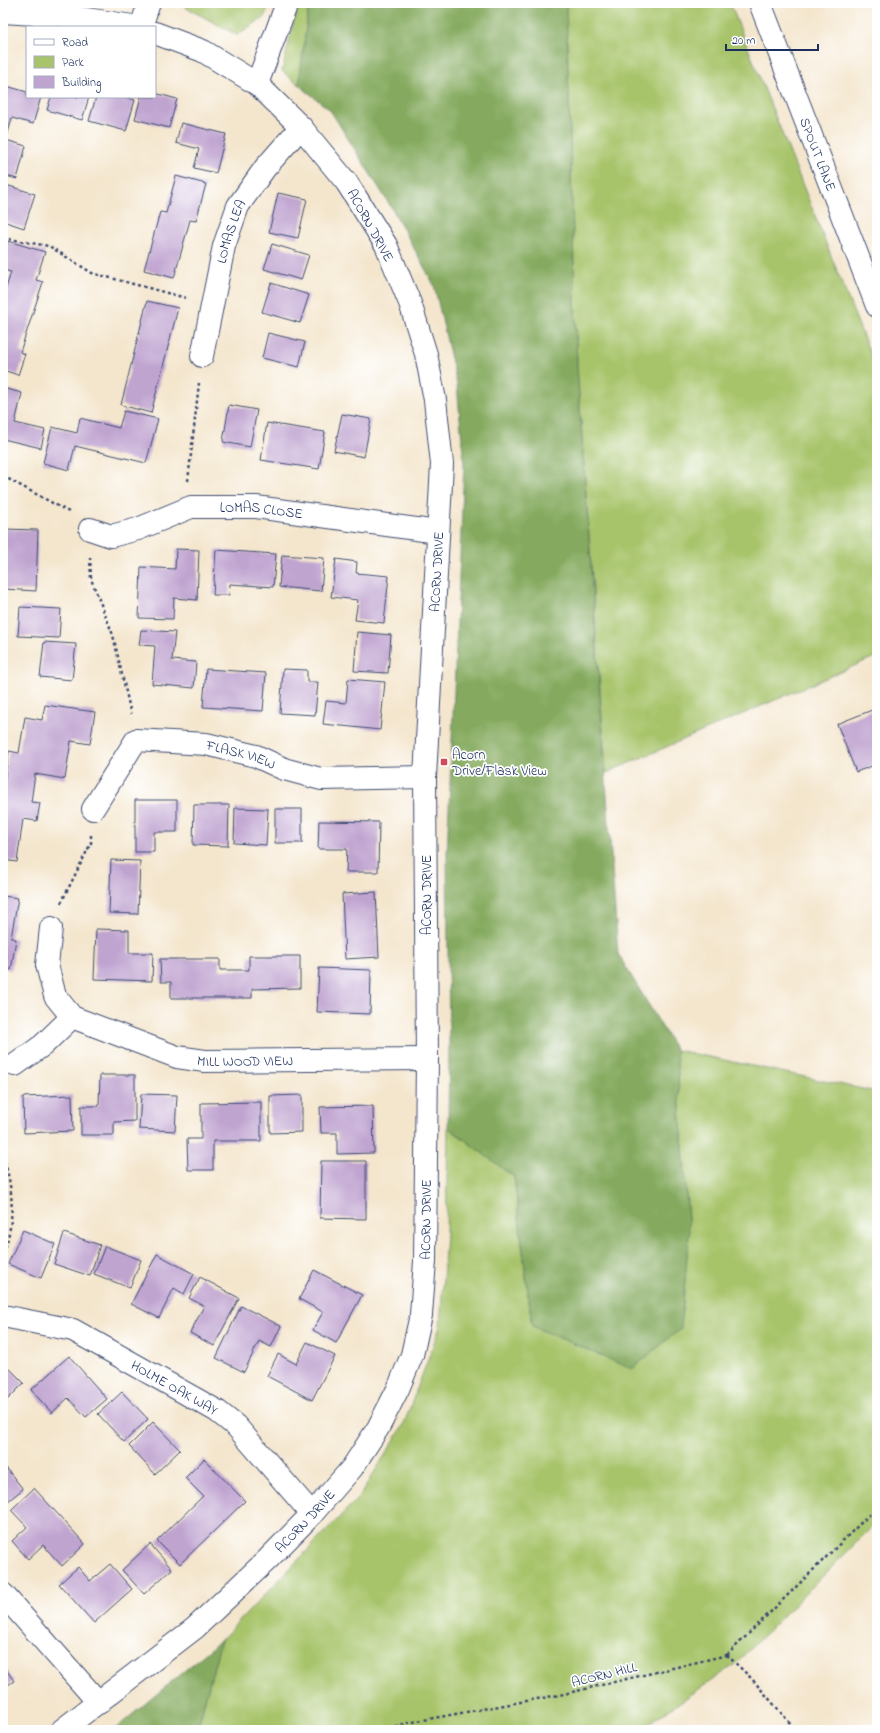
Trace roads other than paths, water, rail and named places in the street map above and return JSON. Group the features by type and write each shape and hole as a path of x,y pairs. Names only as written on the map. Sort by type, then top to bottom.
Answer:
{"street":[{"path":"140,26 149,3"},
{"path":"257,84 287,3"},
{"name":"SPOUT LANE","path":"760,3 877,306"},
{"path":"3,12 66,16 133,26"},
{"name":"ACORN DRIVE","path":"62,1730 195,1628 267,1560 312,1514 352,1468 378,1428 412,1355 421,1315 425,1261 427,1059 425,777 442,464 435,400 426,354 410,303 386,245 348,183 301,127 257,84 203,51 156,33"},
{"name":"LOMAS LEA","path":"202,356 214,305 224,246 238,206 266,168 301,127"},
{"name":"LOMAS CLOSE","path":"90,529 111,536 138,529 191,507 256,507 438,532"},
{"name":"FLASK VIEW","path":"93,809 136,740 206,744 256,756 284,769 320,779 425,777"},
{"path":"16,1065 43,1045 72,1017 55,996 47,964 51,928"},
{"name":"MILL WOOD VIEW","path":"72,1017 177,1057 205,1061 427,1059"},
{"name":"HOLME OAK WAY","path":"3,1316 73,1330 218,1411 236,1426 312,1514"},
{"path":"3,1594 99,1703"}],"place":[{"name":"Acorn Drive/Flask View","path":"444,762"}]}
